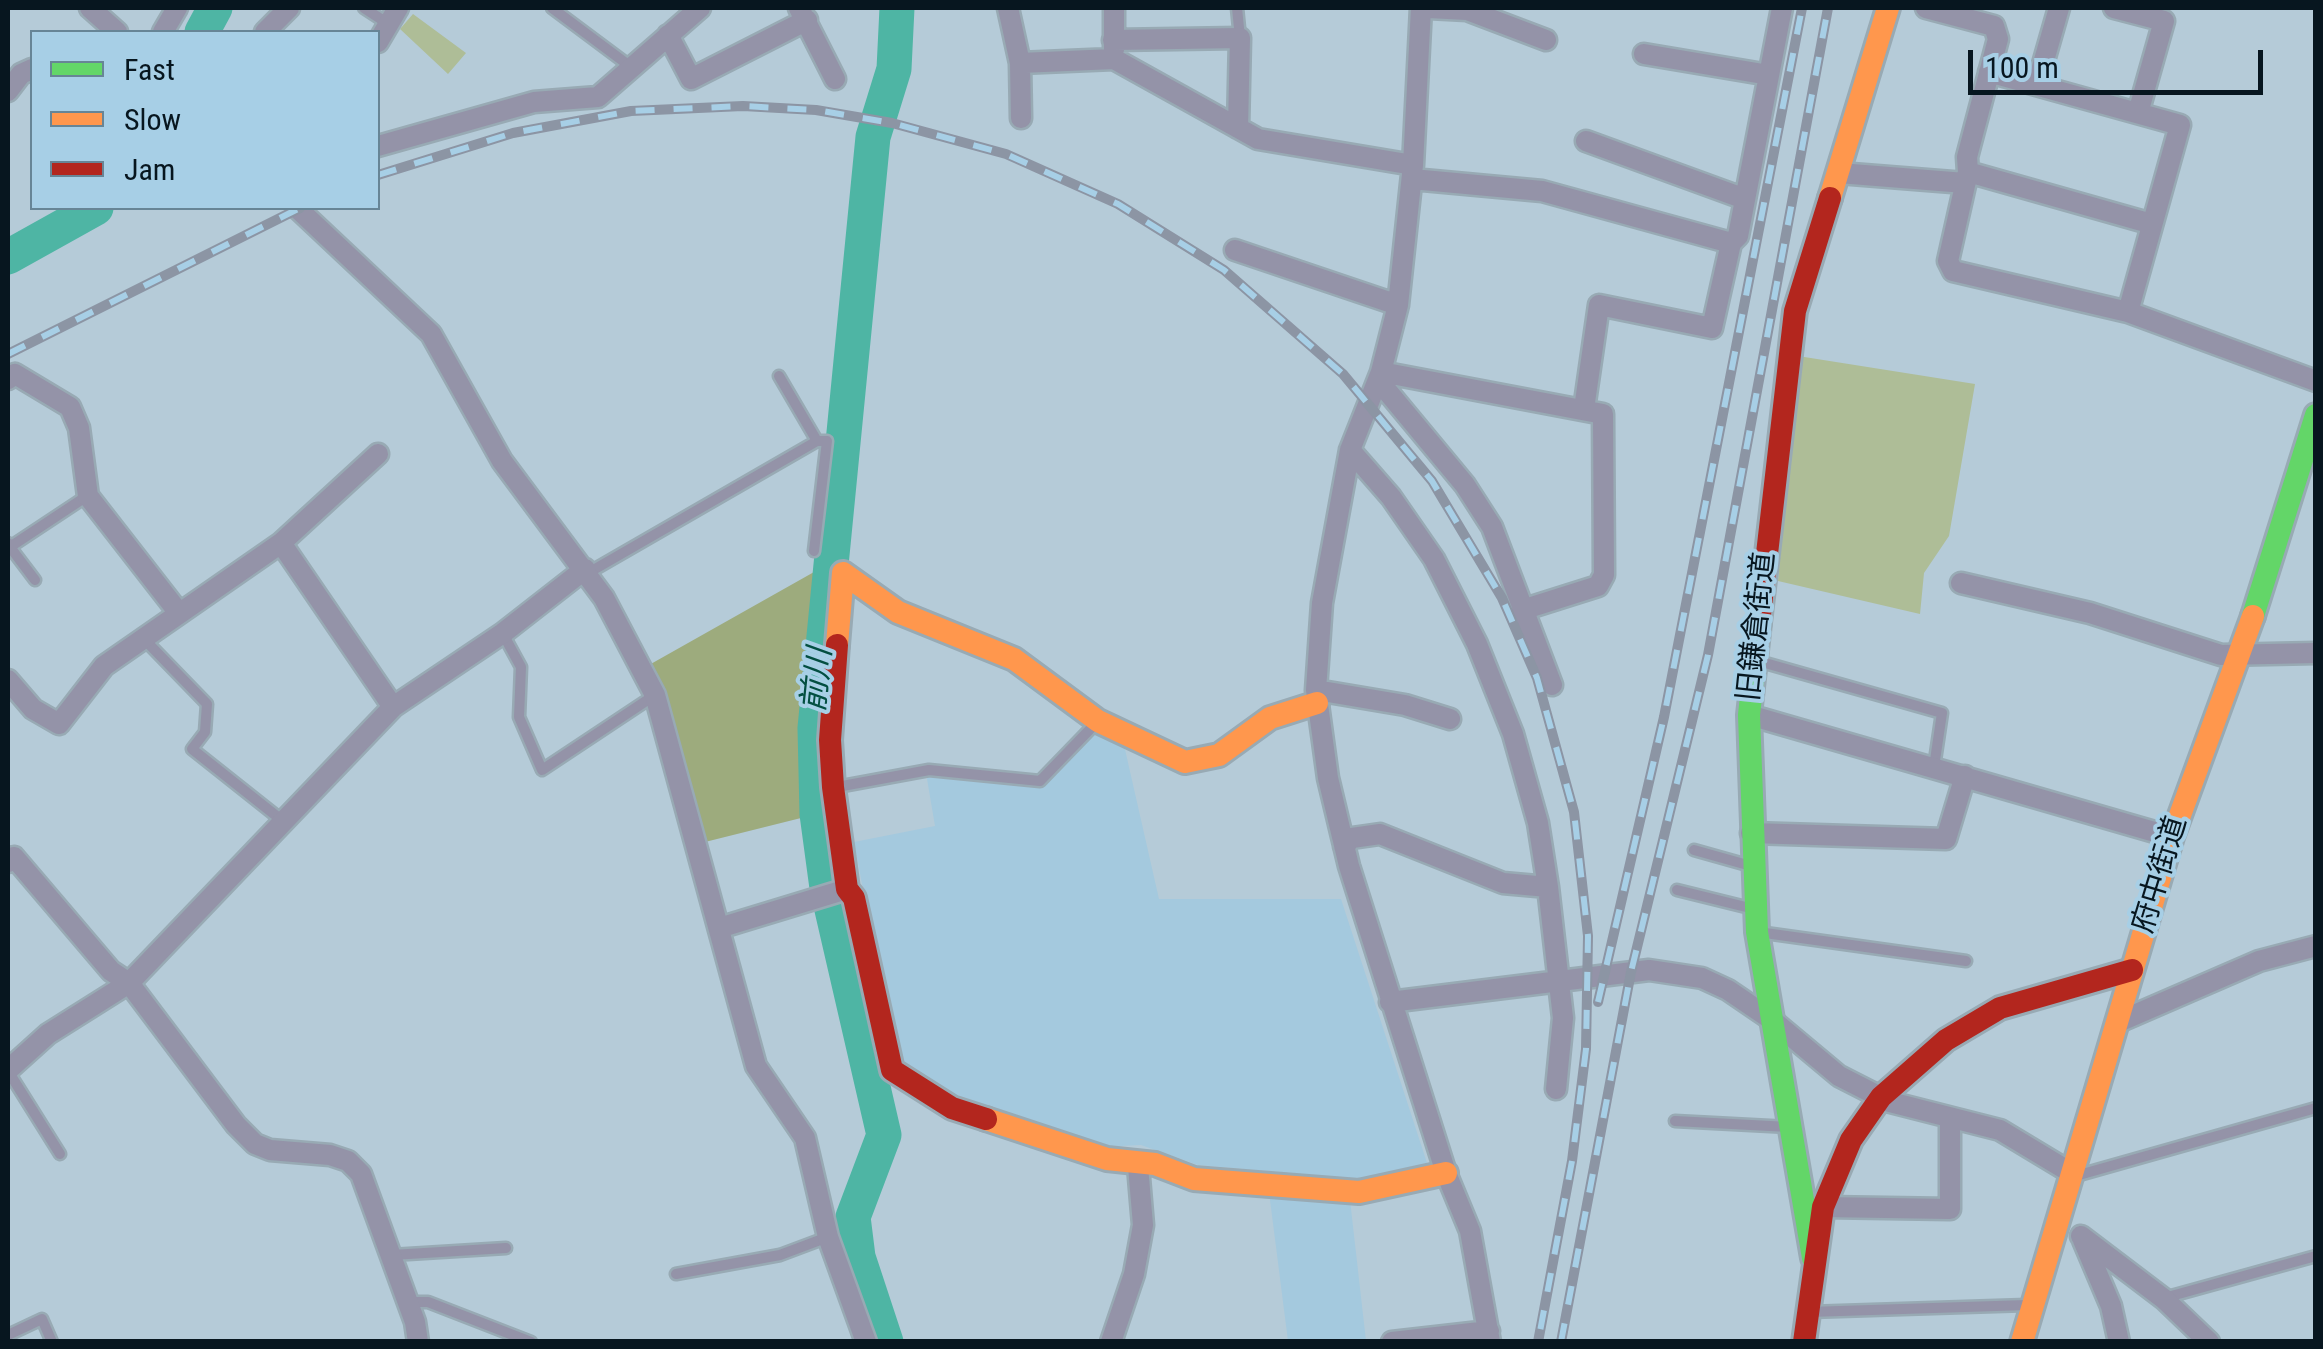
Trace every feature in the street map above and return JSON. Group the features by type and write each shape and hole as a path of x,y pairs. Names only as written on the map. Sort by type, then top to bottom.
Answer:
{"street":[{"path":"164,30 177,8"},
{"path":"267,30 289,8"},
{"path":"380,145 534,102 598,97 700,8"},
{"path":"1008,8 1020,63 1021,118"},
{"path":"1114,8 1114,49"},
{"path":"1392,1342 1489,1336 1470,1231 1446,1173 1390,1002 1344,846 1316,697 1322,603 1350,450 1379,376 1398,304 1412,172 1422,8"},
{"path":"1430,8 1467,10 1546,40"},
{"path":"1584,409 1599,305 1712,328 1731,243 1738,236 1782,8"},
{"name":"旧鎌倉街道","path":"1813,1258 1756,921 1749,715 1752,659 1795,311 1888,8"},
{"path":"1926,8 1994,26 1998,39 1967,157 1948,261 1953,271 2128,312 2316,381"},
{"path":"2037,85 2059,8"},
{"path":"2114,8 2164,21 2138,113"},
{"path":"668,35 691,79 803,14 835,79"},
{"path":"92,17 114,30"},
{"path":"1020,63 1114,49 1240,38 1238,128"},
{"path":"1114,49 1258,139 1412,172 1542,191 1731,243"},
{"path":"1644,54 1768,75"},
{"path":"8,92 21,74 30,70"},
{"path":"1990,72 2180,124 2128,312"},
{"path":"1586,142 1745,198"},
{"path":"1838,173 1966,178 2152,224"},
{"path":"299,210 431,334 502,461 585,570 655,694 756,1066 805,1138 828,1237 860,1337"},
{"path":"1234,250 1398,304"},
{"path":"8,378 14,374 70,407 79,428 88,496 180,613"},
{"path":"1379,376 1603,414 1604,575 1598,586 1522,610"},
{"path":"1379,376 1465,485 1492,527 1552,685"},
{"name":"府中街道","path":"2022,1342 2172,837 2279,541 2316,415"},
{"path":"1350,450 1391,496 1434,559 1477,644 1524,770 1548,887 1563,1018 1556,1088"},
{"path":"8,680 33,709 59,724 104,666 281,543 378,454"},
{"path":"281,543 394,706"},
{"path":"8,1070 48,1034 129,983 394,706 503,633 585,570"},
{"path":"1446,1173 1360,1192 1194,1179 1156,1164 1138,1166 952,1108 892,1070 854,898 847,889 833,787 830,740 843,574 898,612 1014,660 1098,722 1185,762 1219,755 1270,718 1316,697 1404,705 1450,718"},
{"path":"1961,583 2090,613 2237,656 2316,652"},
{"path":"1749,715 2172,837"},
{"path":"1751,833 1946,839 1965,776"},
{"path":"1344,846 1352,838 1380,834 1503,883 1548,887"},
{"path":"10,856 111,970 129,983 236,1125 255,1144 270,1150 330,1155 348,1161 361,1174 408,1302 418,1342"},
{"path":"719,928 847,889"},
{"path":"2116,1023 2260,961 2316,946"},
{"path":"1804,1342 1823,1207 1851,1140 1881,1097 1946,1040 2000,1008 2132,970"},
{"path":"1390,1002 1667,971 1728,990 1772,1020 1839,1076 1881,1097 2000,1130 2073,1174"},
{"path":"1823,1207 1950,1209 1950,1119"},
{"path":"1111,1342 1134,1274 1143,1226 1138,1166"},
{"path":"2060,1219 2164,1298 2209,1342"},
{"path":"2082,1236 2112,1306 2118,1342"}],"lane":[{"path":"364,8 388,24"},
{"path":"552,8 632,68"},
{"path":"1237,8 1240,38"},
{"path":"779,376 817,442"},
{"path":"585,570 595,569 817,442 827,442 814,551"},
{"path":"35,580 9,545 88,496"},
{"path":"503,633 521,666 519,717 542,770 655,694"},
{"path":"143,638 206,704 206,732 192,749 284,822"},
{"path":"1752,659 1942,714 1934,767"},
{"path":"833,787 929,770 1040,782 1098,722"},
{"path":"1694,850 1753,867"},
{"path":"1677,890 1756,921 1966,961"},
{"path":"8,1070 60,1154"},
{"path":"2073,1174 2082,1176 2316,1108"},
{"path":"1675,1122 1790,1128"},
{"path":"676,1274 780,1255 828,1237"},
{"path":"391,1255 506,1248"},
{"path":"2164,1298 2316,1256"},
{"path":"408,1302 428,1302 531,1342"},
{"path":"1806,1312 2033,1305"},
{"path":"8,1336 42,1320 52,1342"}],"shaded area":[{"path":"1093,730 1124,745 1159,899 1341,899 1427,1163 1359,1179 1198,1165 1141,1145 1099,1147 957,1102 896,1062 854,842 935,826 926,773 1042,784"},
{"path":"1269,1192 1350,1200 1366,1341 1288,1341"}],"green space":[{"path":"413,14 466,53 448,74 400,29"},
{"path":"1798,356 1975,384 1949,536 1924,573 1920,614 1778,581"},
{"path":"830,563 815,728 817,814 705,842 672,715 649,665"}],"waterway":[{"path":"203,30 215,8"},
{"name":"前川","path":"886,1342 858,1257 853,1217 884,1135 827,888 817,814 815,728 873,137 894,69 897,8"},
{"path":"8,257 92,210"}],"railway":[{"path":"1598,1002 1664,717 1802,8"},
{"path":"1561,1342 1631,972 1708,655 1828,8"},
{"path":"380,174 513,133 631,111 743,106 816,110 892,123 1006,154 1118,204 1224,270 1343,374 1432,481 1502,598 1537,678 1574,812 1588,936 1586,1049 1572,1161 1538,1342"},
{"path":"8,354 296,210"}],"traffic: fast":[{"path":"2253,616 2316,415"},
{"path":"1759,623 1749,715 1757,932 1813,1258"}],"traffic: slow":[{"path":"1830,198 1888,8"},
{"path":"837,645 843,573 898,612 1014,659 1098,721 1185,762 1219,755 1270,718 1317,703"},
{"path":"2022,1342 2172,837 2253,616"},
{"path":"986,1119 1107,1159 1155,1164 1194,1179 1359,1192 1446,1173"}],"traffic: jam":[{"path":"1759,623 1795,311 1830,198"},
{"path":"837,645 830,740 833,787 847,889 854,898 892,1070 952,1108 986,1119"},
{"path":"1804,1342 1823,1207 1851,1140 1881,1097 1946,1040 2000,1008 2132,970"}]}
